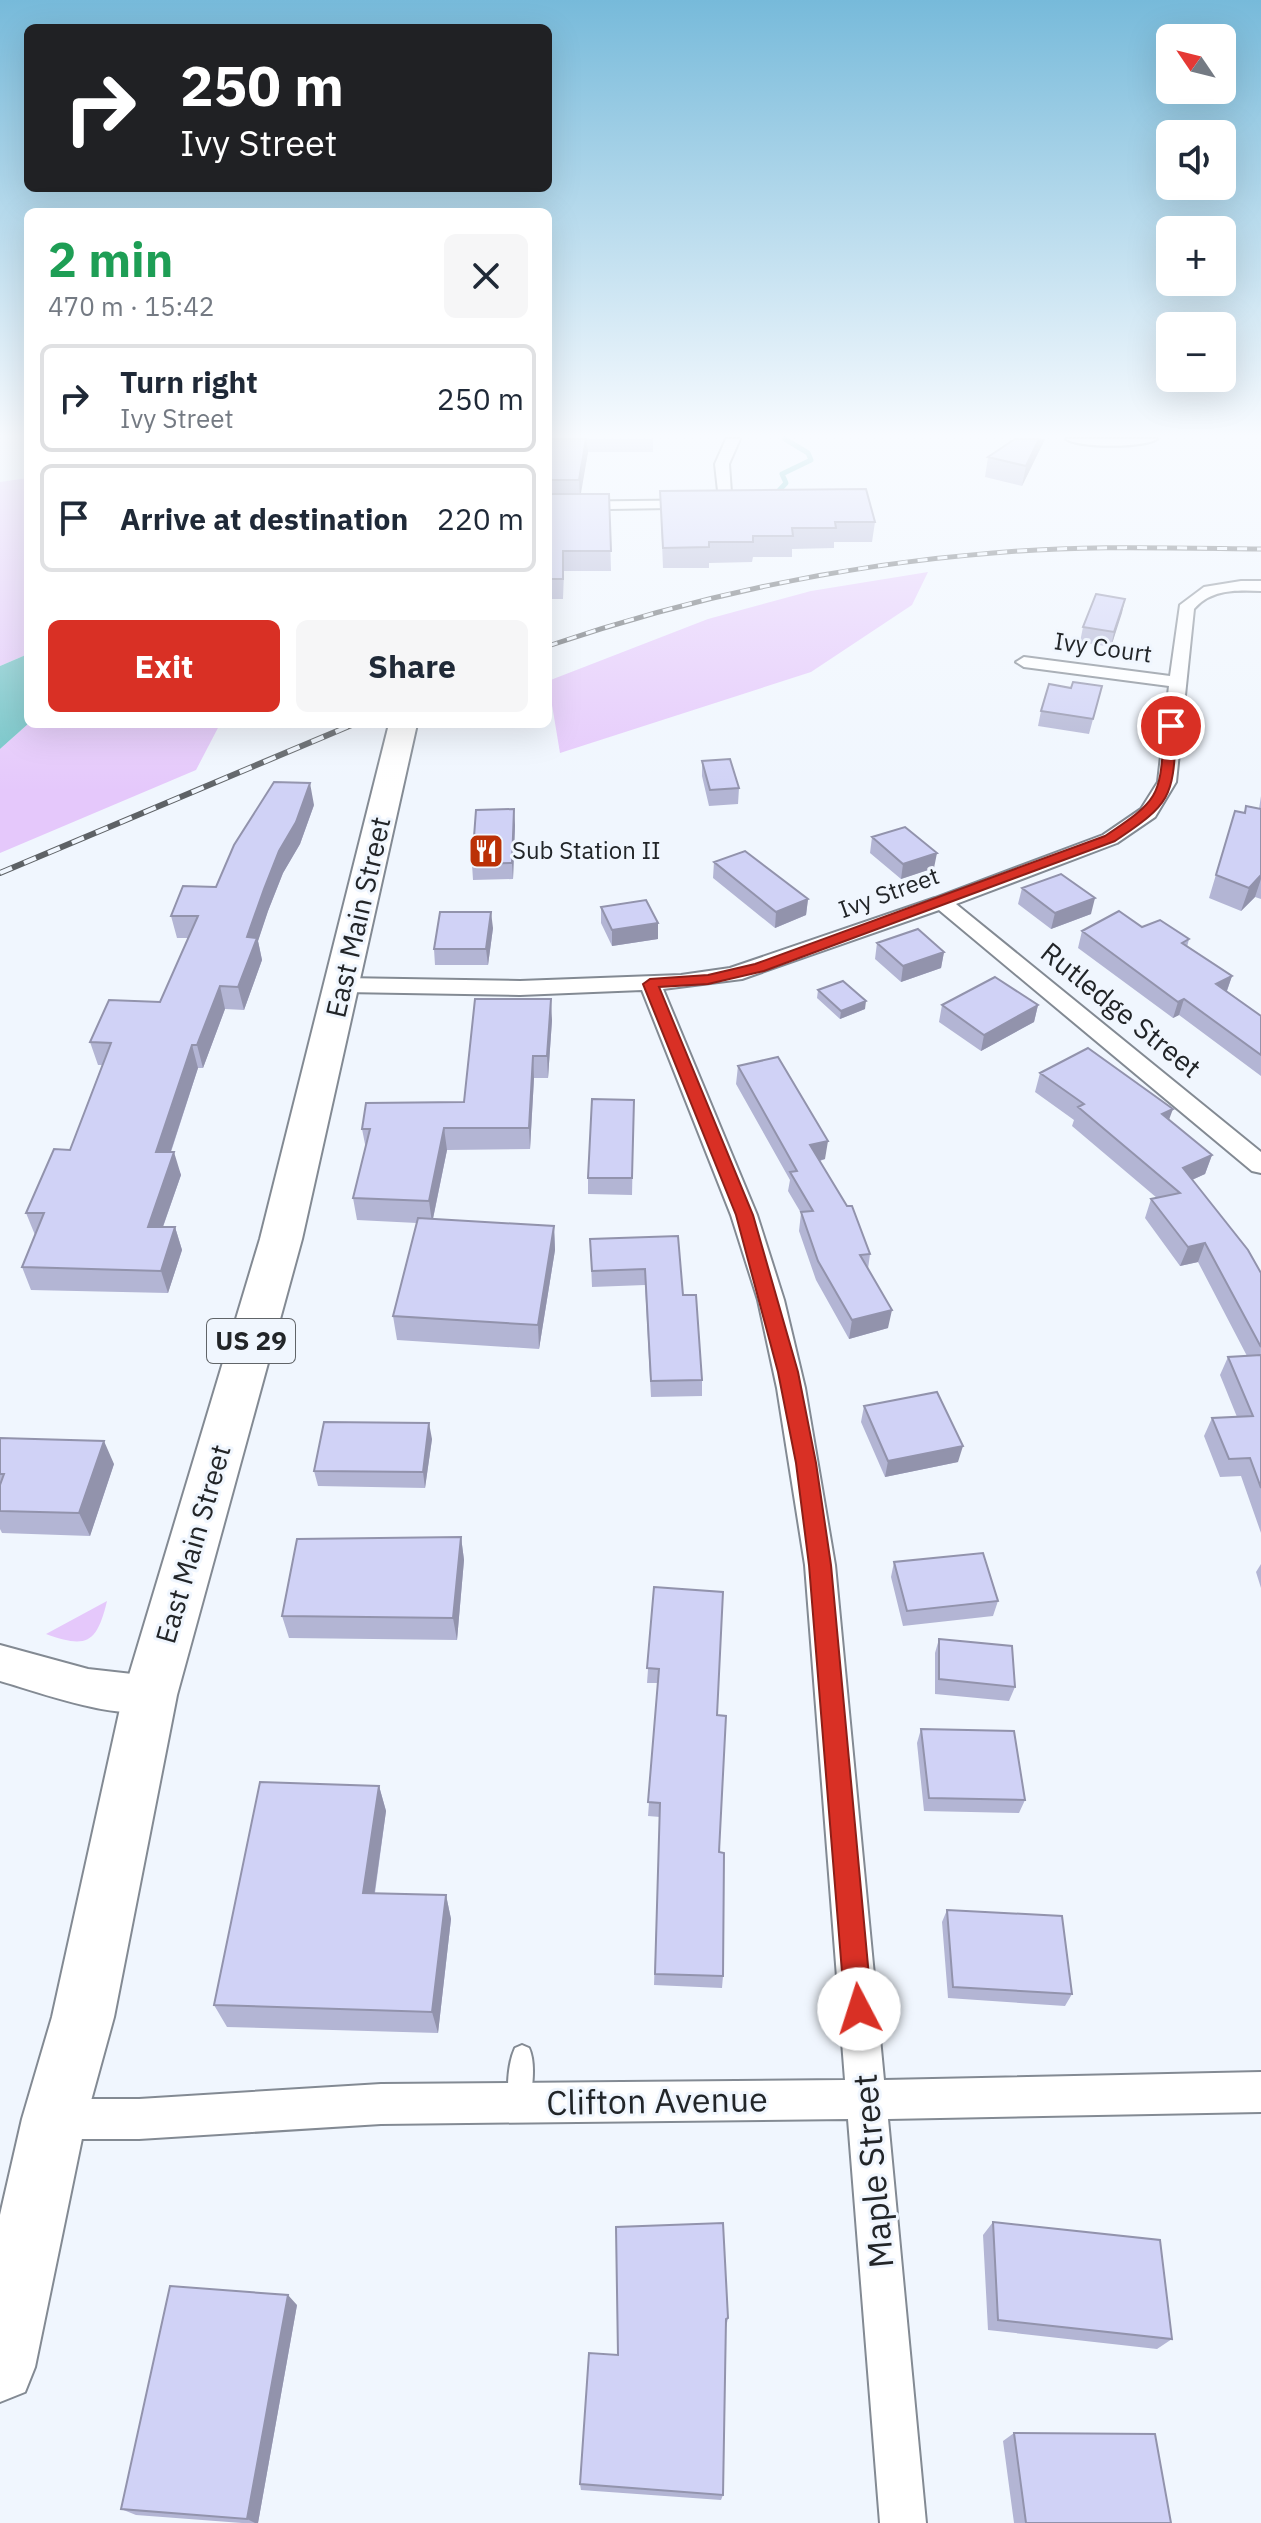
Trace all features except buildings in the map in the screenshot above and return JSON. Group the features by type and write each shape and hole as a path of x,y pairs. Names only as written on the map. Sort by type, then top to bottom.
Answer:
{"main road":[{"name":"East Main Street","path":"0,2367 54,2119 83,2017 150,1695 276,1255 343,985 400,733"}],"street":[{"name":"Ivy Street","path":"343,985 520,988 708,979 759,967 1110,839 1148,813 1167,782 1186,608 1191,601 1211,591 1261,586"},
{"name":"Ivy Court","path":"1024,662 1177,682"},
{"name":"Rutledge Street","path":"942,902 1261,1165"},
{"name":"Maple Street","path":"650,984 744,1215 778,1331 806,1463 820,1565 903,2523"},
{"path":"0,1663 88,1688 150,1695"},
{"name":"Clifton Avenue","path":"54,2119 139,2119 381,2104 1117,2097 1261,2092"}],"lane":[{"path":"519,2103 522,2055"}],"shaded area":[{"path":"0,557 24,557 24,656 0,666"},
{"path":"928,572 912,605 811,672 560,753 552,705 552,679 708,619 811,591"},
{"path":"24,728 218,728 196,770 0,853 0,749"},
{"path":"107,1601 99,1626 88,1639 71,1641 46,1634"}],"water":[{"path":"24,656 24,728 0,749 0,666"}],"railway":[{"path":"552,645 712,598 823,575 950,557"},
{"path":"0,873 344,728"}],"place":[{"name":"Sub Station II","path":"486,851"}],"route":[{"path":"859,2009 820,1565 806,1463 788,1372 768,1290 744,1215 650,984 708,979 759,967 1110,839 1132,827 1160,798 1167,782 1171,726"}]}
